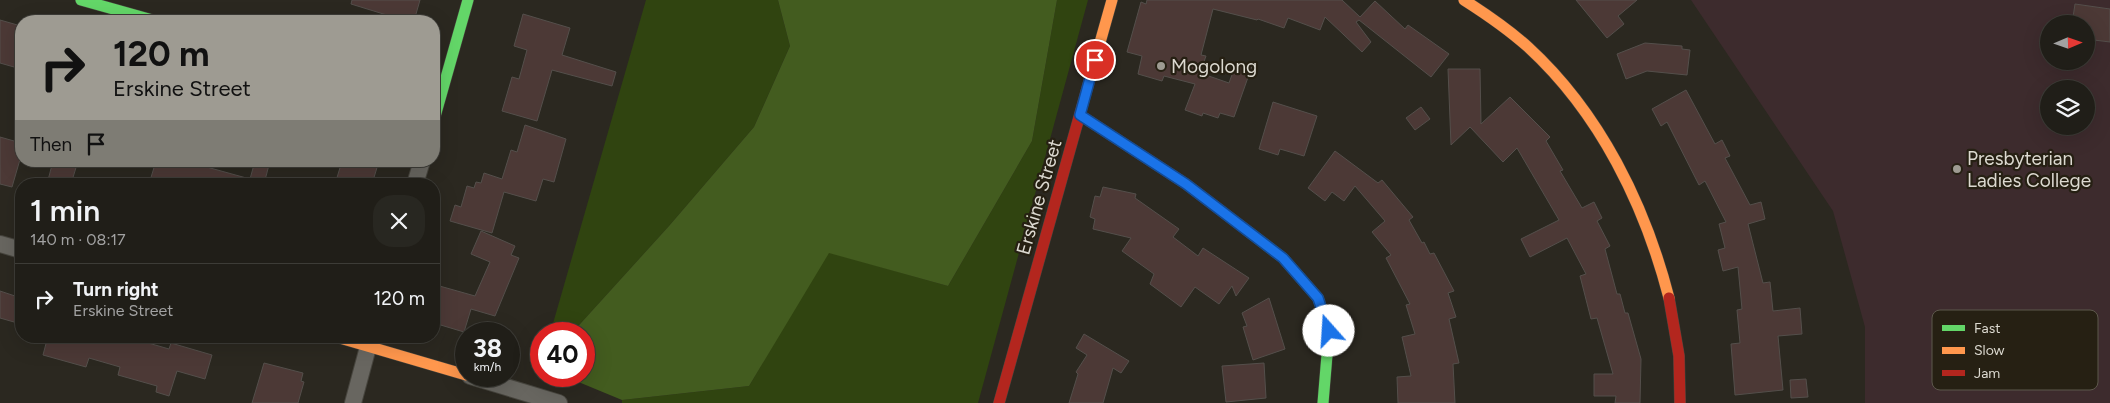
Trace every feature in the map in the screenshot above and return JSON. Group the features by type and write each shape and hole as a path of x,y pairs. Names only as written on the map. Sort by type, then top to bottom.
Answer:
{"street":[{"path":"81,0 135,15"},
{"path":"440,88 468,0"},
{"name":"Erskine Street","path":"999,403 1112,0"},
{"path":"1464,0 1494,19 1535,54 1561,83 1605,143 1640,208 1666,279 1674,316 1680,403"},
{"path":"1080,115 1186,184 1283,258 1318,298 1329,331 1322,403"},
{"path":"0,244 15,248"},
{"path":"353,403 369,343"},
{"path":"376,343 455,371"},
{"path":"506,387 559,403"}],"shaded area":[{"name":"Presbyterian Ladies College","path":"1691,0 2110,0 2110,403 1865,403 1865,327 1833,211"}],"green space":[{"path":"646,0 778,0 790,46 754,127 669,226 582,322 553,322"},
{"path":"778,0 1057,0 1032,141 948,286 829,253 749,386 622,400 591,387 595,387 595,322 582,322 669,226 754,127 790,46"},
{"path":"1057,0 1088,0 978,403 622,403 622,400 749,386 828,252 948,286 1032,141"}],"building":[{"path":"352,0 420,0 416,15 387,15 351,4"},
{"path":"1147,0 1342,0 1360,17 1375,1 1405,29 1408,25 1449,54 1431,77 1359,20 1356,22 1371,42 1362,52 1325,17 1320,30 1288,18 1284,28 1258,19 1213,9 1201,55 1206,56 1200,73 1229,83 1237,61 1252,66 1234,117 1220,113 1218,118 1203,113 1202,116 1185,110 1195,84 1164,76 1162,81 1138,74 1142,56 1127,52 1141,2 1146,4"},
{"path":"1576,0 1637,0 1618,16 1624,24 1607,38"},
{"path":"2075,4 2110,9 2110,42 2095,40 2095,15 2073,15"},
{"path":"523,14 570,28 562,55 616,72 612,86 552,70 537,121 502,111 512,77 519,79 527,50 514,46"},
{"path":"0,20 15,24 15,67 0,63"},
{"path":"1645,43 1682,46 1682,49 1690,50 1687,75 1647,71 1626,79 1617,54"},
{"path":"1448,69 1480,69 1481,124 1510,97 1550,137 1546,141 1563,170 1560,171 1582,208 1594,202 1602,218 1597,221 1610,246 1605,249 1617,294 1620,294 1625,313 1628,313 1641,359 1640,403 1615,403 1616,396 1594,396 1594,374 1613,374 1597,318 1591,319 1580,276 1586,274 1567,238 1530,257 1521,239 1559,220 1517,148 1503,162 1470,127 1451,145"},
{"path":"1686,90 1715,144 1722,140 1730,156 1725,158 1750,205 1761,202 1765,219 1748,224 1763,283 1770,282 1773,311 1800,308 1802,334 1778,336 1783,390 1735,395 1731,344 1740,343 1737,310 1742,309 1738,267 1723,271 1718,250 1725,248 1719,224 1726,222 1705,181 1699,185 1667,122 1661,126 1652,109"},
{"path":"1273,102 1317,116 1304,156 1280,149 1278,155 1259,149"},
{"path":"1421,107 1430,119 1415,130 1406,118"},
{"path":"525,125 566,139 554,182 543,179 536,201 504,192 492,233 450,221 455,205 461,207 467,186 474,188 476,182 481,183 484,173 502,179 511,150 517,152"},
{"path":"0,137 15,141 15,167 18,167 12,187 0,184"},
{"path":"1335,151 1378,183 1382,180 1413,217 1409,220 1430,254 1434,253 1454,291 1448,293 1456,317 1449,319 1459,363 1453,364 1455,403 1398,403 1397,377 1411,376 1402,337 1415,334 1406,305 1410,304 1386,258 1391,255 1372,232 1385,221 1355,186 1344,201 1332,192 1325,201 1308,188"},
{"path":"51,167 76,167 73,178 49,178"},
{"path":"154,167 207,167 246,178 151,178"},
{"path":"253,167 268,167 266,178 250,178"},
{"path":"340,167 377,167 374,178 337,178"},
{"path":"1103,187 1136,194 1135,198 1179,229 1173,237 1198,256 1203,248 1249,278 1236,296 1232,286 1219,304 1195,287 1181,307 1150,284 1154,274 1122,251 1131,238 1093,229 1095,219 1090,217 1095,196 1100,197"},
{"path":"481,231 515,246 511,255 519,258 495,316 471,309 467,322 455,322 455,329 440,325 440,286 475,296 490,262 471,254"},
{"path":"0,291 15,296 15,322 0,318"},
{"path":"1269,298 1285,349 1253,360 1243,327 1247,326 1242,313"},
{"path":"1084,334 1129,361 1121,373 1113,368 1103,403 1069,403 1078,374 1076,372 1087,355 1076,348"},
{"path":"46,343 148,343 169,349 171,343 212,355 205,379 177,371 169,396 156,392 157,386 118,375 120,367 89,358 86,367 43,355"},
{"path":"264,363 303,373 301,381 304,382 298,403 252,403"},
{"path":"1264,363 1266,398 1226,402 1222,366"},
{"path":"1806,379 1808,397 1791,398 1790,380"}],"traffic: fast":[{"path":"81,0 135,15"},
{"path":"440,99 468,0"},
{"path":"1249,232 1283,258 1318,298 1329,331 1323,403"}],"traffic: slow":[{"path":"1092,71 1112,0"},
{"path":"1464,0 1497,22 1528,47 1554,73 1598,131 1633,195 1659,263 1669,298"},
{"path":"357,343 455,372"}],"traffic: jam":[{"path":"999,403 1092,71"},
{"path":"1080,115 1186,184 1249,232"},
{"path":"1669,298 1679,356 1680,403"}],"place":[{"name":"Mogolong","path":"1161,66"},
{"name":"Presbyterian Ladies College","path":"1957,169"}],"route":[{"path":"1095,60 1080,115 1186,184 1283,258 1318,298 1329,331"}]}
